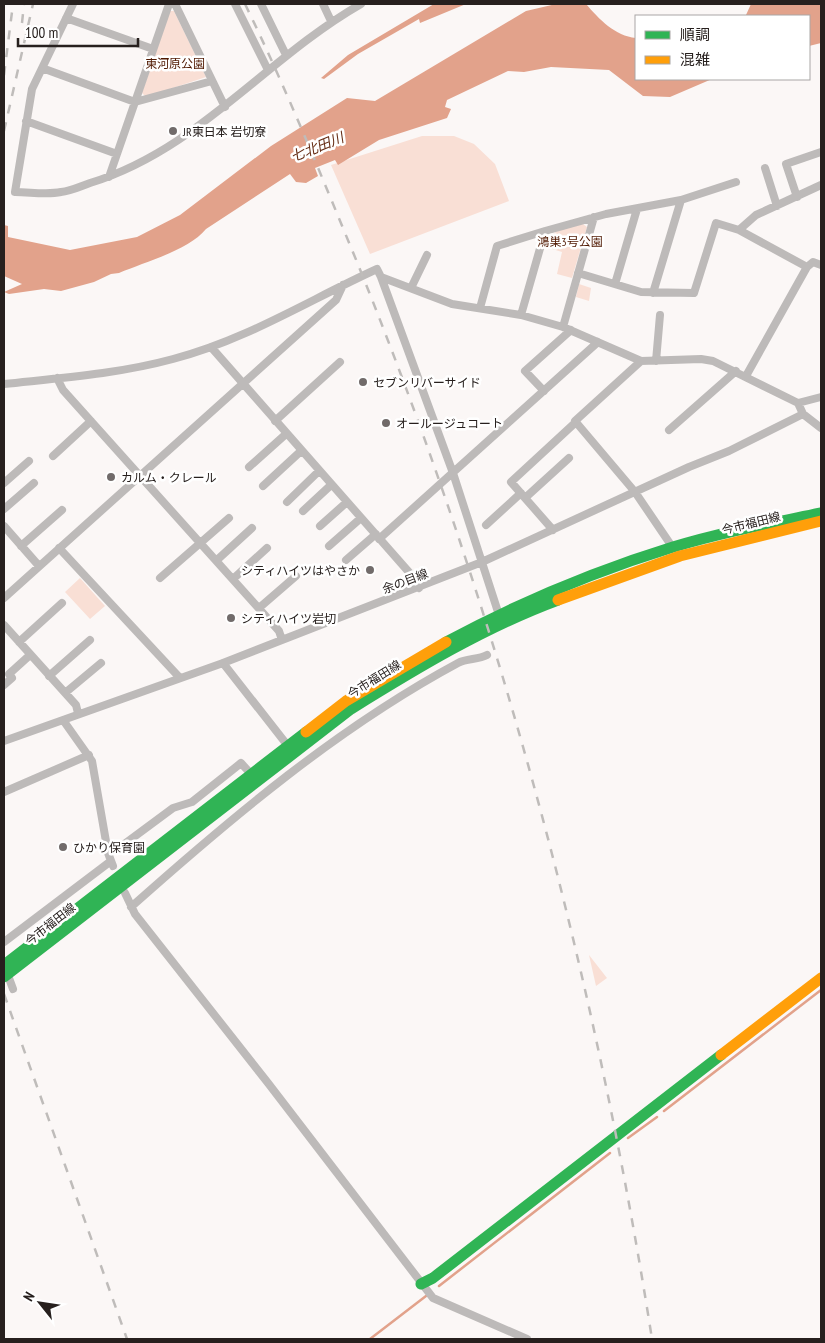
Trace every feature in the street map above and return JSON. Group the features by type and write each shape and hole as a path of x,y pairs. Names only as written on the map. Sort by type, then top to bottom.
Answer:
{"main road":[{"name":"今市福田線","path":"4,977 8,964 346,701 394,670 499,615 560,588 673,548 738,530 821,513"},
{"name":"今市福田線","path":"8,964 351,709 459,646 538,608 680,556 744,538 821,521"},
{"path":"421,1284 433,1278 821,978"}],"street":[{"path":"73,4 32,88 15,192 61,192 109,177 147,160 187,136 225,107 286,55 331,21 361,4"},
{"path":"109,177 169,4"},
{"path":"174,4 225,107"},
{"path":"235,4 268,70"},
{"path":"261,4 286,55"},
{"path":"323,4 331,21"},
{"path":"66,18 154,49"},
{"path":"42,68 135,102 212,81"},
{"path":"26,121 117,154"},
{"path":"797,197 786,164 821,152"},
{"path":"765,168 777,206"},
{"path":"480,308 496,246 594,217 681,200 736,182"},
{"path":"739,230 756,215 821,185"},
{"path":"653,293 681,200"},
{"path":"614,284 637,209"},
{"path":"544,391 525,370 566,329 578,273 594,217"},
{"path":"578,273 641,292 694,293 716,223 739,230 807,267"},
{"path":"521,315 545,230"},
{"path":"411,288 427,254"},
{"path":"746,376 807,267 813,262 821,265"},
{"path":"4,384 123,370 173,359 211,347 260,327 377,269 453,473 499,615"},
{"path":"381,277 452,304 521,315 566,329 641,361 701,359 713,361 746,376 801,409 821,428"},
{"path":"4,598 336,300 343,285"},
{"path":"656,361 660,315"},
{"path":"346,560 378,537 453,473 598,342"},
{"path":"211,347 417,584"},
{"path":"552,530 511,482 641,361"},
{"path":"275,421 340,362"},
{"path":"669,430 736,371"},
{"path":"57,378 63,390 259,608 281,636"},
{"name":"余の目線","path":"4,741 64,720 77,710 176,675 223,662 281,636 417,584 482,562 729,451 821,397"},
{"path":"52,456 92,421"},
{"path":"576,422 635,492 673,548"},
{"path":"250,467 286,434"},
{"path":"262,486 301,451"},
{"path":"486,525 569,458"},
{"path":"4,483 29,461"},
{"path":"287,502 320,471"},
{"path":"4,509 34,483"},
{"path":"303,511 332,485"},
{"path":"320,526 347,502"},
{"path":"21,546 62,510"},
{"path":"160,578 229,518"},
{"path":"329,546 361,518"},
{"path":"4,526 39,566"},
{"path":"216,560 252,528"},
{"path":"59,548 176,675"},
{"path":"233,579 267,548"},
{"path":"259,608 296,576"},
{"path":"19,642 62,603"},
{"path":"4,625 77,710"},
{"path":"49,676 90,640"},
{"path":"4,685 12,678 9,674 30,655"},
{"path":"131,907 236,816 333,743 404,694 461,661 478,660 487,655"},
{"path":"223,662 288,746"},
{"path":"65,694 101,663"},
{"path":"4,942 112,864 107,848 89,755 64,720"},
{"path":"4,792 89,755"},
{"path":"107,848 119,848 173,808 192,802 241,763 251,774"},
{"path":"125,893 131,907 421,1284 439,1303 470,1313 527,1339"},
{"path":"8,964 13,989"}],"green space":[{"name":"東河原公園","path":"170,11 174,11 206,77 146,97 142,93"},
{"path":"422,136 454,136 474,144 495,164 509,201 370,254 331,165"},
{"name":"鴻巣3号公園","path":"583,224 587,227 572,278 557,274 562,252 546,247 549,240 560,230"},
{"path":"579,284 591,288 589,301 576,297"},
{"path":"80,578 105,606 90,619 65,592"},
{"path":"589,955 607,978 596,986"}],"water":[{"path":"434,4 466,4 420,23 419,19 358,54 324,79 321,78 348,55"},
{"name":"七北田川","path":"556,4 586,4 602,21 614,30 628,37 635,38 635,80 710,80 670,97 643,96 609,70 551,67 524,72 508,71 447,100 445,107 451,109 447,118 379,140 338,165 335,160 315,168 318,176 306,183 296,182 290,174 206,229 189,243 166,255 119,273 111,274 94,282 61,291 44,289 9,294 4,292 22,284 4,276 4,225 8,226 8,237 70,250 137,237 180,215 271,146 347,98 375,101 526,11"},
{"path":"751,4 821,4 821,43 810,46 810,15 746,15"}],"waterway":[{"path":"664,1111 821,990"},
{"path":"628,1138 657,1117"},
{"path":"439,1286 610,1153"},
{"path":"370,1339 426,1296"}],"railway":[{"path":"4,75 13,4"},
{"path":"22,23 24,4"},
{"path":"4,131 33,4"},
{"path":"245,4 317,164 408,393 454,525 497,658 536,792 570,927 601,1064 628,1201 652,1339"},
{"path":"4,994 127,1339"}],"traffic: fast":[{"path":"446,642 501,614 558,589 644,556 747,528 821,513"},
{"path":"4,977 351,709 426,664 478,636 558,600"},
{"path":"4,965 306,732"},
{"path":"421,1284 433,1278 721,1055"}],"traffic: slow":[{"path":"558,600 680,556 821,521"},
{"path":"306,732 346,701 446,642"},
{"path":"721,1055 821,978"}],"place":[{"name":"JR東日本 岩切寮","path":"173,131"},
{"name":"セブンリバーサイド","path":"363,382"},
{"name":"オールージュコート","path":"386,423"},
{"name":"カルム・クレール","path":"111,477"},
{"name":"シティハイツはやさか","path":"370,570"},
{"name":"シティハイツ岩切","path":"231,618"},
{"name":"ひかり保育園","path":"63,847"}]}
